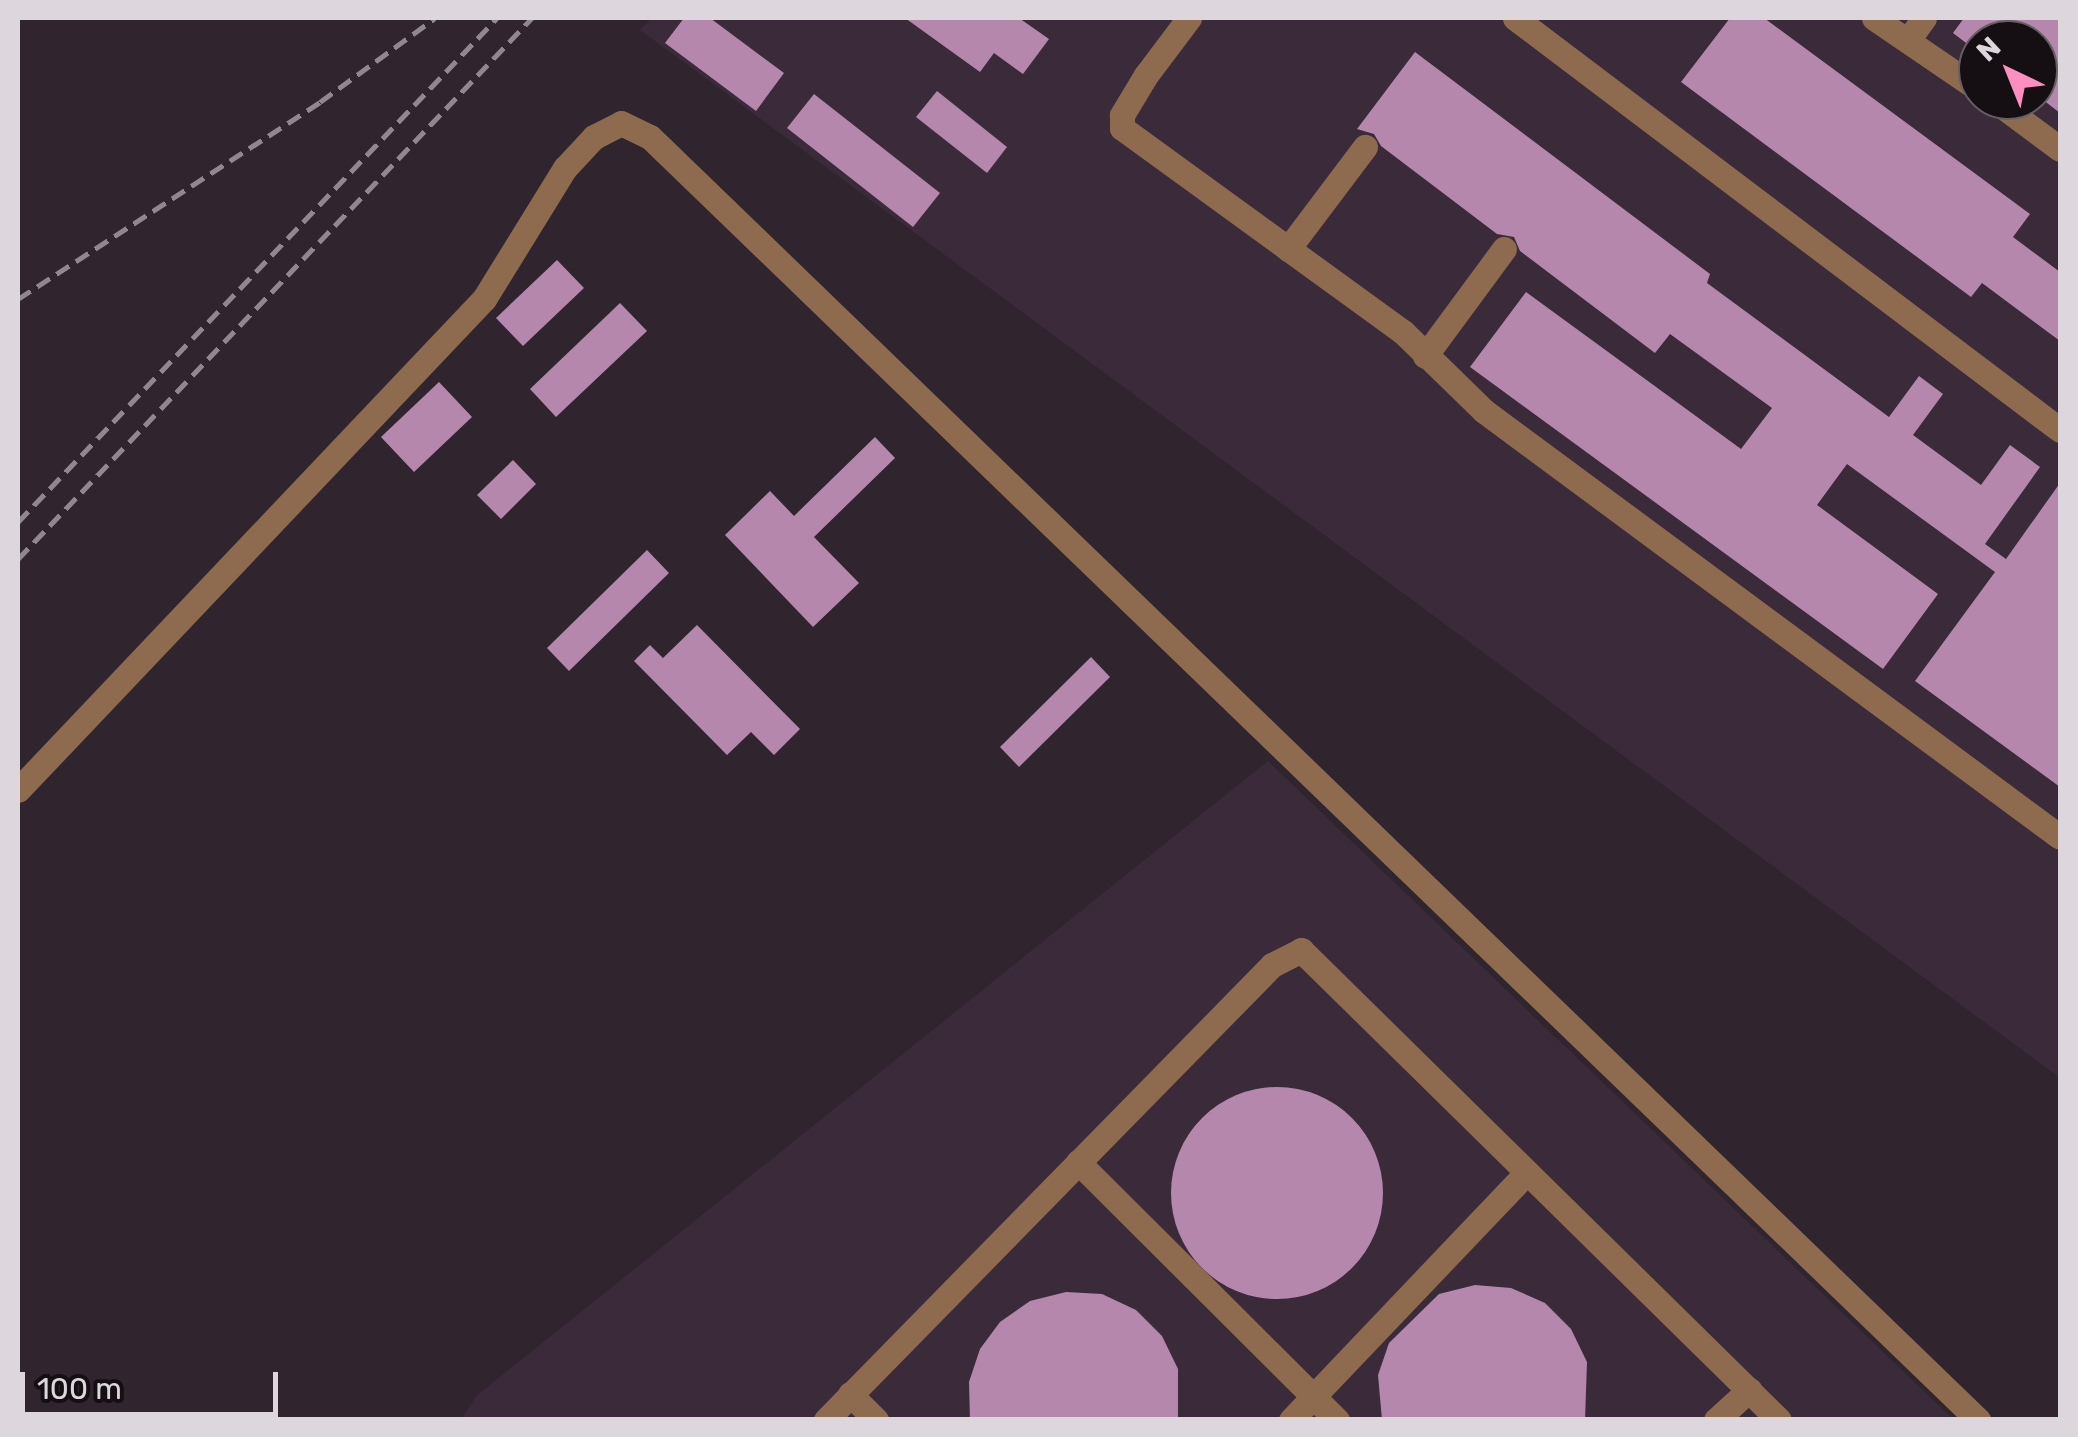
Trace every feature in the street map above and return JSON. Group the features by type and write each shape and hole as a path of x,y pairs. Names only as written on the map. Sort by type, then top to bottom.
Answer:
{"street":[{"path":"1188,18 1146,74 1122,115 1122,128 1403,332 1484,411 2060,838"},
{"path":"1515,18 2060,430"},
{"path":"1874,18 1958,75"},
{"path":"1908,40 1924,18"},
{"path":"2021,120 2060,149"},
{"path":"18,790 484,299 565,168 594,137 622,124 650,136 1978,1420"},
{"path":"1288,249 1366,147"},
{"path":"1424,356 1504,249"},
{"path":"826,1420 1272,964 1301,950 1779,1420"},
{"path":"1078,1162 1337,1420"},
{"path":"1290,1420 1527,1172"},
{"path":"1716,1420 1749,1390"},
{"path":"850,1394 876,1420"}],"shaded area":[{"path":"652,18 2060,18 2060,1078 640,30"},
{"path":"1268,761 1953,1419 461,1420 476,1396"}],"building":[{"path":"684,18 710,18 784,73 756,111 665,43"},
{"path":"905,18 1019,18 1049,39 1023,74 994,53 980,72"},
{"path":"1730,18 1764,18 2030,214 2013,237 2060,272 2060,341 1982,283 1971,297 1681,82"},
{"path":"2060,18 2060,113 2058,20 1963,20"},
{"path":"1415,52 1710,274 1707,283 1889,417 1919,376 1943,394 1913,435 1981,485 2010,445 2040,467 1985,544 2006,559 2060,483 2060,787 1915,681 1995,572 1847,464 1817,505 1938,594 1883,669 1470,367 1526,292 1741,449 1772,408 1670,334 1655,353 1520,251 1514,237 1497,234 1381,146 1374,134 1357,129"},
{"path":"937,91 1007,147 987,173 916,117"},
{"path":"814,94 940,193 913,227 787,128"},
{"path":"557,260 584,288 523,346 496,318"},
{"path":"620,303 647,331 556,417 530,389"},
{"path":"439,382 472,417 414,472 381,437"},
{"path":"875,437 895,458 814,537 859,583 813,627 725,535 770,491 794,516"},
{"path":"513,460 536,484 501,519 477,495"},
{"path":"647,550 669,573 569,671 547,648"},
{"path":"697,625 800,729 774,755 751,732 727,755 634,661 650,645 663,658"},
{"path":"1091,657 1110,677 1019,767 1000,747"},
{"path":"1277,1087 1317,1095 1352,1118 1375,1153 1383,1193 1375,1233 1352,1268 1317,1291 1277,1299 1237,1291 1202,1268 1179,1233 1171,1193 1179,1153 1202,1118 1237,1095"},
{"path":"1475,1285 1511,1288 1545,1303 1571,1329 1587,1362 1585,1420 1382,1420 1378,1375 1389,1343 1439,1294"},
{"path":"1066,1292 1102,1294 1136,1310 1162,1336 1178,1369 1178,1420 970,1420 969,1382 980,1349 1000,1322 1030,1301"}],"railway":[{"path":"18,299 320,102 435,18"},
{"path":"18,522 497,18"},
{"path":"18,559 532,18"}]}
